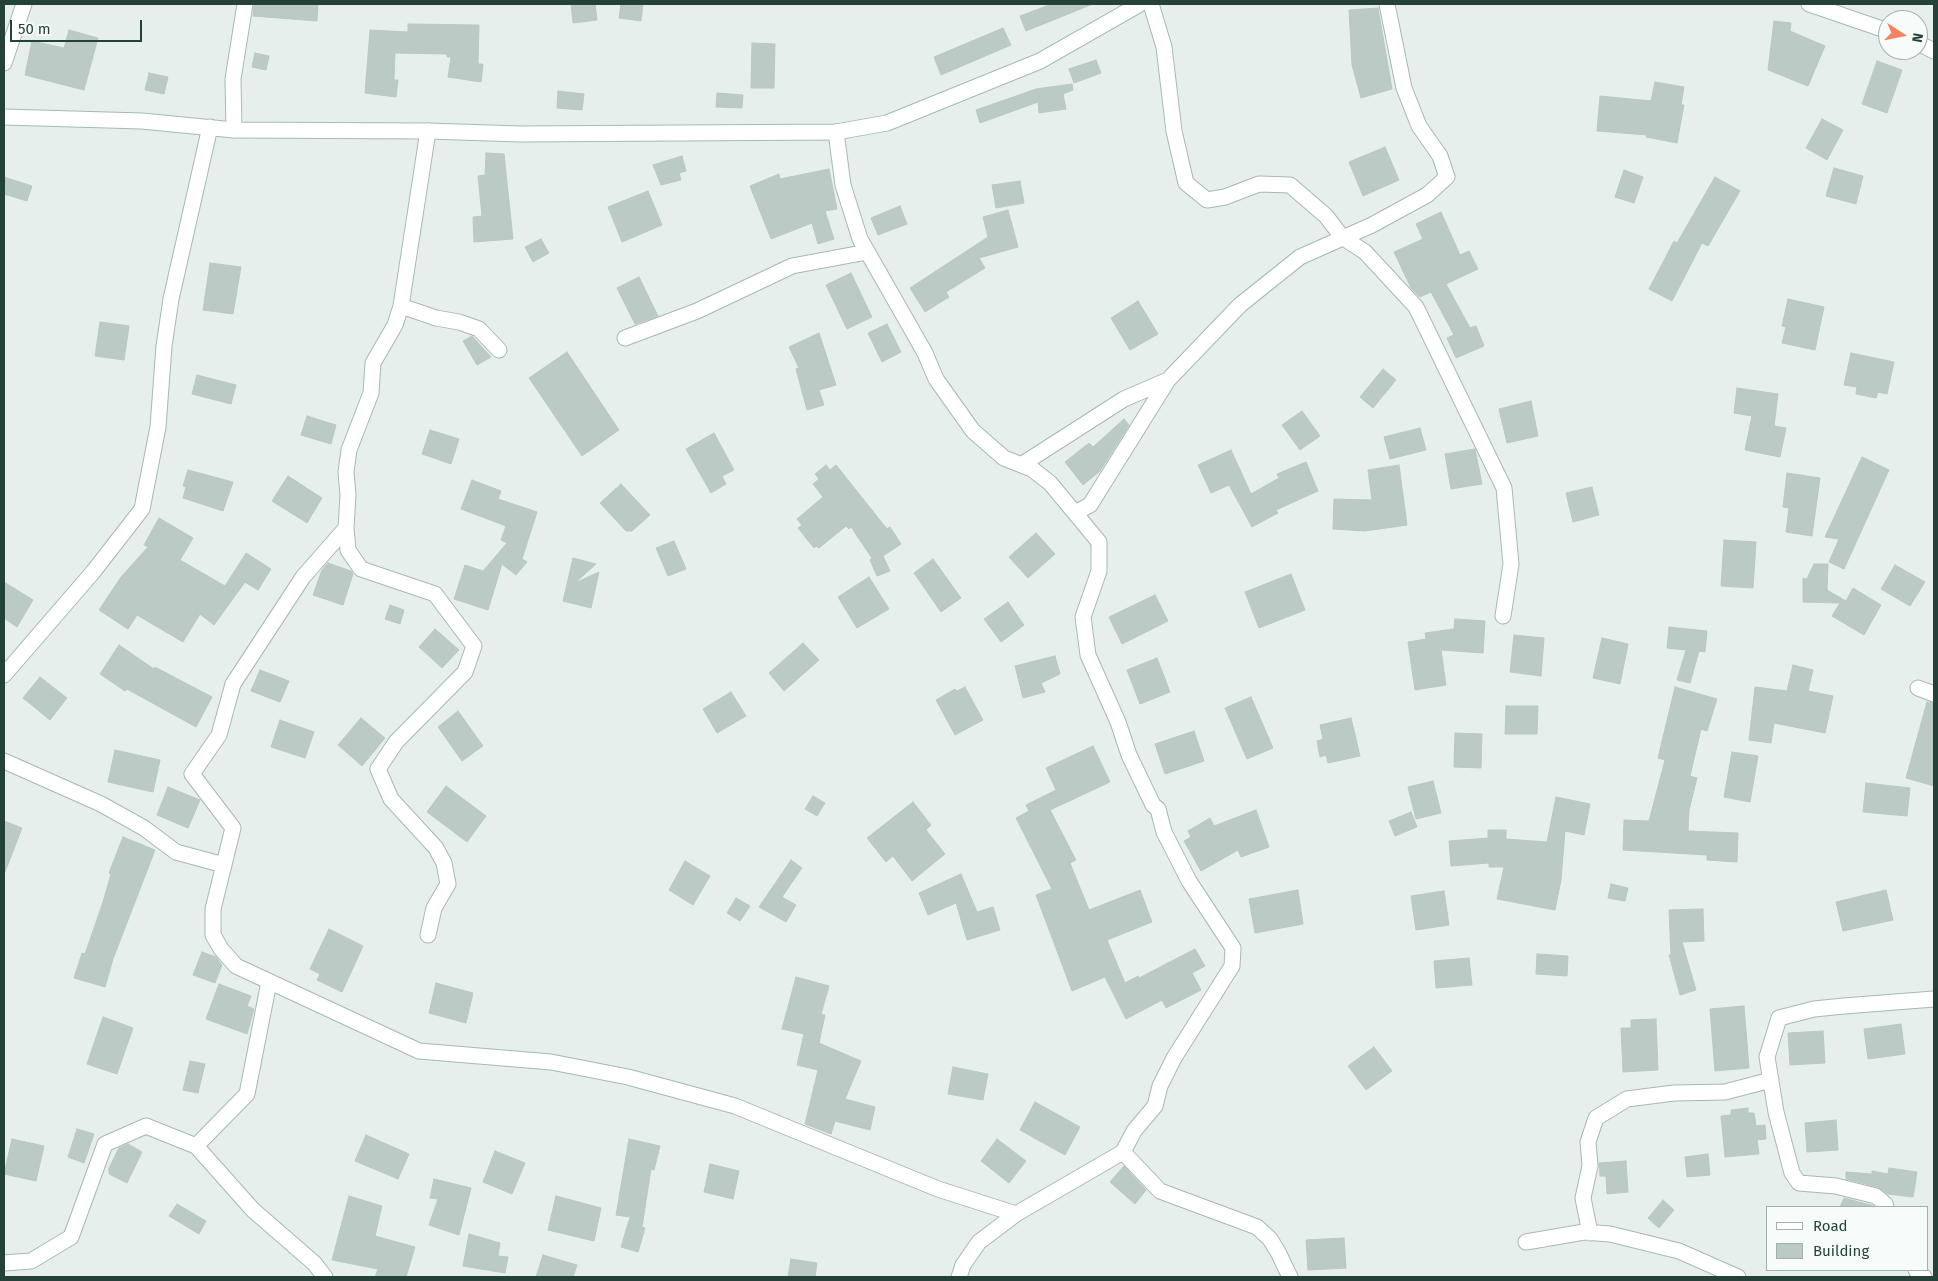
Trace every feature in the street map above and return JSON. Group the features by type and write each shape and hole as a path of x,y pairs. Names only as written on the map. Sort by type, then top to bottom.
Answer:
{"street":[{"path":"4,63 24,4"},
{"path":"234,130 233,78 245,4"},
{"path":"4,117 142,121 234,130 428,131 520,134 836,132 887,123 1040,61 1140,4"},
{"path":"1150,4 1164,47 1174,131 1186,183 1207,200 1225,197 1259,184 1290,185 1326,216 1342,237 1365,252 1416,307 1504,488 1511,564 1503,616"},
{"path":"1075,513 1090,505 1168,380 1240,305 1300,257 1372,225 1427,195 1447,178 1440,156 1419,126 1404,88 1388,4"},
{"path":"1809,4 1878,28"},
{"path":"4,675 93,572 142,509 158,428 164,346 171,299 210,127"},
{"path":"428,131 401,306 395,326 374,363 371,393 349,450 346,472 348,550 361,569 435,594 474,646 465,672 396,742 378,769 391,799 436,848 444,863 448,884 434,908 428,935"},
{"path":"836,132 843,185 860,239 925,353 936,379 973,431 1004,458 1032,469 1050,483 1099,542 1100,571 1083,617 1088,655 1118,722 1129,755 1153,805 1158,809 1164,832 1189,881 1233,948 1232,966 1174,1058 1160,1086 1155,1106 1134,1131 1123,1152 1016,1214 979,1242 963,1265 960,1277"},
{"path":"625,338 697,312 792,266 867,252"},
{"path":"401,306 436,318 459,322 479,329 499,350"},
{"path":"1021,465 1124,399 1168,380"},
{"path":"346,528 303,577 233,684 219,734 192,774 233,828 213,909 213,935 221,949 236,966 419,1051 551,1062 628,1077 735,1106 938,1189 1016,1214"},
{"path":"1918,688 1934,694"},
{"path":"4,761 101,804 144,828 176,852 224,865"},
{"path":"196,1146 247,1094 269,982"},
{"path":"1886,1206 1876,1196 1855,1189 1799,1183 1792,1173 1767,1057 1779,1018 1836,1006 1934,1000"},
{"path":"1590,1233 1583,1198 1590,1166 1588,1142 1596,1118 1627,1099 1674,1093 1725,1092 1771,1080"},
{"path":"4,1263 31,1261 71,1237 104,1144 146,1126 196,1146 253,1210 314,1264 325,1277"},
{"path":"1123,1152 1160,1191 1257,1227 1270,1239 1290,1277"},
{"path":"1526,1242 1590,1233 1610,1234 1679,1251 1738,1277"}],"building":[{"path":"254,4 318,4 317,21 253,16"},
{"path":"571,4 595,4 597,20 573,23"},
{"path":"621,4 643,4 641,21 619,18"},
{"path":"1052,4 1093,4 1026,31 1020,16"},
{"path":"1378,8 1392,89 1361,98 1352,65 1349,10"},
{"path":"1774,21 1791,23 1790,31 1825,46 1808,86 1768,70"},
{"path":"408,24 479,25 478,64 483,64 481,82 448,77 451,57 447,57 447,54 395,53 394,80 398,80 396,97 365,93 370,30 408,32"},
{"path":"1003,28 1011,45 941,75 934,57"},
{"path":"69,30 98,38 84,90 25,75 32,41 64,48"},
{"path":"752,43 775,44 774,88 751,88"},
{"path":"255,53 269,56 266,70 252,67"},
{"path":"1096,60 1101,73 1074,83 1069,69"},
{"path":"1877,61 1902,70 1887,113 1862,104"},
{"path":"149,73 168,77 164,94 145,90"},
{"path":"1655,82 1684,87 1681,105 1684,105 1677,143 1646,137 1647,135 1597,131 1600,96 1651,101"},
{"path":"1072,84 1073,90 1063,94 1066,109 1039,113 1038,102 980,123 976,110 1036,89"},
{"path":"558,91 584,94 582,110 557,108"},
{"path":"717,93 743,95 742,108 716,107"},
{"path":"1822,119 1843,130 1827,160 1806,148"},
{"path":"1385,147 1399,180 1363,196 1349,162"},
{"path":"486,153 504,154 513,239 474,242 473,217 482,216 478,176 485,175"},
{"path":"682,156 686,171 679,173 681,180 661,185 653,165"},
{"path":"1834,168 1863,176 1856,204 1826,196"},
{"path":"829,169 837,209 825,211 834,239 818,244 812,223 771,239 750,186 779,174 780,179"},
{"path":"1624,170 1643,177 1634,203 1615,197"},
{"path":"4,177 32,186 27,201 4,194"},
{"path":"1715,177 1740,191 1708,246 1702,243 1672,301 1649,289 1674,241 1677,243"},
{"path":"1020,181 1024,203 996,208 992,185"},
{"path":"648,191 662,225 622,242 608,207"},
{"path":"900,206 907,224 878,235 871,218"},
{"path":"1008,210 1018,247 979,258 985,268 946,292 949,297 925,312 910,288 988,237 983,217"},
{"path":"1441,212 1460,255 1469,251 1478,269 1446,284 1470,328 1476,326 1484,346 1456,358 1447,338 1454,335 1431,292 1420,297 1411,288 1394,252 1423,239 1416,224"},
{"path":"541,239 549,253 533,262 525,247"},
{"path":"210,263 241,267 233,314 203,310"},
{"path":"851,273 872,317 847,329 826,285"},
{"path":"639,277 658,316 635,324 617,288"},
{"path":"1788,299 1824,307 1815,350 1782,343 1786,327 1782,326"},
{"path":"1138,301 1158,334 1130,350 1111,318"},
{"path":"100,322 129,326 124,360 95,356"},
{"path":"887,324 901,352 882,362 868,333"},
{"path":"819,333 836,385 819,390 824,405 807,410 796,369 799,368 789,347"},
{"path":"472,336 491,357 477,365 463,341"},
{"path":"567,352 619,430 582,456 529,378"},
{"path":"1851,353 1894,362 1887,394 1878,392 1876,398 1856,394 1857,387 1844,385"},
{"path":"1383,369 1396,380 1373,408 1360,397"},
{"path":"197,375 236,385 231,404 192,394"},
{"path":"1737,388 1778,394 1774,426 1786,428 1780,457 1745,450 1752,416 1734,413"},
{"path":"1531,401 1538,436 1507,443 1499,409"},
{"path":"1302,411 1320,436 1300,450 1282,425"},
{"path":"307,416 336,425 331,444 301,435"},
{"path":"1124,419 1129,425 1100,471 1083,485 1065,462 1089,443 1093,447"},
{"path":"1420,428 1426,450 1390,459 1384,437"},
{"path":"430,430 459,439 451,464 422,454"},
{"path":"714,433 734,470 722,476 726,484 711,493 686,449"},
{"path":"1475,449 1482,484 1451,489 1445,454"},
{"path":"1231,450 1251,494 1279,478 1277,474 1306,462 1318,491 1276,510 1278,513 1252,527 1229,485 1211,493 1198,465"},
{"path":"1862,457 1889,470 1844,569 1829,562 1839,539 1825,537"},
{"path":"826,465 830,470 836,465 887,529 890,527 901,544 883,556 890,571 877,576 870,560 872,558 851,527 849,529 846,526 819,548 816,546 814,548 798,528 802,525 797,519 823,497 813,484 819,479 815,474"},
{"path":"1399,465 1407,525 1365,531 1333,529 1334,499 1372,500 1368,470"},
{"path":"188,470 233,482 223,511 183,498 186,487 183,486"},
{"path":"1787,473 1820,478 1812,536 1786,532 1789,508 1783,507"},
{"path":"288,476 322,498 307,523 272,501"},
{"path":"472,480 501,491 498,499 537,512 522,559 527,562 516,575 502,564 488,610 454,599 465,565 483,571 507,543 501,540 506,526 461,509"},
{"path":"621,484 650,515 632,531 626,531 600,503"},
{"path":"1592,487 1599,515 1573,522 1566,493"},
{"path":"159,518 193,538 180,560 225,586 246,553 271,569 258,590 245,582 214,625 200,614 183,642 137,615 128,629 99,610 121,577 148,547 144,545"},
{"path":"1036,533 1055,554 1028,578 1009,557"},
{"path":"1724,540 1756,542 1753,588 1721,586"},
{"path":"674,541 686,569 668,576 656,548"},
{"path":"573,558 596,564 575,583 599,572 591,608 563,601"},
{"path":"933,559 961,598 941,612 914,573"},
{"path":"328,563 351,571 353,574 343,605 313,595 322,570"},
{"path":"1814,564 1828,564 1827,590 1846,601 1853,588 1881,605 1864,635 1832,616 1840,603 1803,602 1803,578 1807,579"},
{"path":"1895,565 1925,582 1910,606 1881,589"},
{"path":"1291,574 1305,610 1259,628 1245,592"},
{"path":"869,577 889,609 857,628 838,597"},
{"path":"4,582 33,600 17,627 4,618"},
{"path":"1155,595 1168,621 1122,644 1109,617"},
{"path":"1008,602 1024,625 1001,642 984,619"},
{"path":"390,605 404,610 400,624 385,619"},
{"path":"1455,619 1485,621 1483,653 1441,650 1446,685 1415,690 1408,642 1426,639 1425,633 1454,629"},
{"path":"1669,627 1707,631 1705,652 1699,651 1690,683 1677,680 1686,650 1667,648"},
{"path":"435,629 459,650 442,668 419,647"},
{"path":"1514,635 1544,638 1541,676 1510,672"},
{"path":"1602,638 1628,644 1620,684 1593,678"},
{"path":"803,643 819,660 784,691 769,673"},
{"path":"119,645 154,669 155,667 212,697 196,727 127,689 125,691 100,674"},
{"path":"1055,656 1060,674 1041,683 1045,692 1023,698 1015,666"},
{"path":"1157,658 1170,692 1140,704 1127,670"},
{"path":"1793,665 1813,670 1808,691 1833,696 1825,733 1774,723 1771,743 1749,740 1755,687 1787,691"},
{"path":"260,670 289,681 280,702 251,691"},
{"path":"40,677 67,698 50,720 23,698"},
{"path":"965,687 983,720 955,735 936,700 955,689 957,691"},
{"path":"1675,687 1717,699 1707,731 1701,729 1690,776 1697,778 1689,810 1688,831 1738,833 1737,862 1707,860 1707,855 1623,850 1624,820 1649,821 1665,760 1658,758"},
{"path":"731,692 746,716 717,733 703,709"},
{"path":"1251,697 1273,748 1247,759 1225,708"},
{"path":"1927,702 1934,703 1934,786 1906,778"},
{"path":"1506,706 1538,706 1537,734 1505,734"},
{"path":"458,711 483,746 462,761 438,727"},
{"path":"361,718 385,738 362,766 338,745"},
{"path":"1351,718 1360,756 1328,763 1326,755 1320,757 1317,741 1323,739 1320,725"},
{"path":"280,720 314,732 305,758 271,747"},
{"path":"1194,731 1204,761 1165,774 1155,744"},
{"path":"1455,733 1482,734 1481,768 1454,767"},
{"path":"1093,746 1110,782 1050,810 1076,860 1070,863 1089,910 1140,890 1152,922 1107,940 1125,983 1138,976 1139,978 1195,949 1205,966 1192,973 1201,990 1166,1008 1162,1000 1126,1019 1105,977 1072,991 1036,895 1052,889 1016,818 1029,811 1026,805 1056,790 1046,768"},
{"path":"115,750 160,760 153,792 108,782"},
{"path":"1732,752 1758,756 1750,802 1724,797"},
{"path":"1433,781 1441,813 1416,819 1408,787"},
{"path":"1866,783 1910,788 1907,816 1863,812"},
{"path":"446,786 486,816 467,842 427,812"},
{"path":"168,787 200,800 188,828 157,815"},
{"path":"813,796 825,803 817,816 805,809"},
{"path":"1556,797 1590,804 1584,835 1565,831 1561,880 1555,910 1497,899 1504,867 1489,867 1489,863 1451,866 1449,841 1488,838 1488,830 1506,830 1506,839 1547,842"},
{"path":"913,802 931,825 926,830 945,854 912,881 893,856 886,862 867,838"},
{"path":"1256,810 1269,847 1241,857 1238,850 1201,871 1184,841 1191,837 1188,831 1210,818 1214,826"},
{"path":"1411,812 1417,827 1395,836 1389,821"},
{"path":"4,821 22,828 5,872 4,871"},
{"path":"123,837 155,850 113,959 105,987 74,978 82,953 85,954 103,902 111,874 109,873"},
{"path":"791,860 802,868 782,897 796,905 786,922 759,907"},
{"path":"685,861 710,876 693,905 669,890"},
{"path":"961,874 977,912 993,907 1000,930 967,940 956,903 928,915 919,893"},
{"path":"1611,884 1628,888 1625,901 1608,898"},
{"path":"1298,890 1303,924 1255,933 1249,899"},
{"path":"1886,890 1893,920 1843,931 1836,902"},
{"path":"1444,891 1449,925 1416,930 1411,896"},
{"path":"736,898 750,906 740,921 727,913"},
{"path":"1703,909 1704,941 1682,942 1696,990 1680,995 1669,955 1671,955 1669,910"},
{"path":"329,929 363,946 342,992 317,980 320,974 310,969"},
{"path":"202,952 216,957 222,965 215,983 193,975"},
{"path":"1537,954 1568,956 1567,976 1536,974"},
{"path":"1469,958 1472,985 1436,988 1434,961"},
{"path":"796,977 829,986 821,1014 825,1015 819,1043 861,1061 845,1099 875,1107 870,1130 835,1121 831,1134 805,1124 818,1070 797,1065 804,1034 782,1029"},
{"path":"436,983 473,993 466,1023 429,1013"},
{"path":"219,984 251,996 247,1006 254,1009 247,1034 206,1019"},
{"path":"1744,1006 1749,1068 1715,1071 1710,1009"},
{"path":"103,1017 133,1028 117,1074 87,1064"},
{"path":"1656,1019 1658,1070 1623,1072 1621,1028 1631,1028 1631,1020"},
{"path":"1901,1024 1905,1054 1868,1059 1864,1029"},
{"path":"1823,1031 1825,1063 1790,1065 1788,1033"},
{"path":"1374,1047 1392,1071 1366,1090 1348,1066"},
{"path":"190,1061 205,1064 198,1093 183,1090"},
{"path":"953,1067 988,1074 983,1100 948,1094"},
{"path":"1035,1102 1080,1127 1065,1155 1020,1130"},
{"path":"1748,1108 1748,1113 1754,1113 1756,1126 1765,1125 1766,1139 1757,1140 1759,1154 1725,1157 1721,1116 1731,1115 1731,1110"},
{"path":"1836,1120 1838,1150 1807,1152 1805,1123"},
{"path":"77,1129 94,1134 84,1163 68,1157"},
{"path":"366,1135 409,1154 398,1179 355,1161"},
{"path":"12,1139 44,1146 36,1181 4,1174"},
{"path":"629,1139 660,1146 654,1170 651,1169 642,1227 645,1228 638,1252 621,1247 630,1217 616,1215"},
{"path":"997,1139 1026,1161 1009,1183 981,1161"},
{"path":"128,1144 142,1152 127,1183 109,1174 109,1168 119,1148"},
{"path":"495,1151 525,1163 512,1194 483,1182"},
{"path":"1708,1154 1710,1175 1687,1177 1685,1157"},
{"path":"1626,1161 1628,1192 1607,1194 1606,1176 1600,1176 1599,1163"},
{"path":"710,1164 739,1171 733,1199 704,1192"},
{"path":"1124,1166 1146,1190 1135,1204 1110,1182"},
{"path":"1889,1168 1917,1172 1913,1197 1888,1194 1878,1187 1846,1179 1846,1172 1872,1174 1872,1171 1888,1174"},
{"path":"434,1179 471,1188 459,1235 429,1225 438,1199 430,1198"},
{"path":"349,1196 382,1206 375,1236 415,1247 406,1277 375,1277 378,1269 332,1260"},
{"path":"556,1196 601,1208 594,1241 548,1230"},
{"path":"1844,1198 1873,1206 1840,1206"},
{"path":"1663,1200 1674,1210 1659,1228 1648,1218"},
{"path":"177,1204 206,1221 199,1234 169,1216"},
{"path":"469,1234 500,1243 498,1256 508,1257 505,1273 463,1266"},
{"path":"1344,1238 1346,1268 1308,1270 1306,1240"},
{"path":"543,1255 577,1265 573,1277 536,1277"},
{"path":"791,1259 817,1263 815,1277 788,1277"}]}
